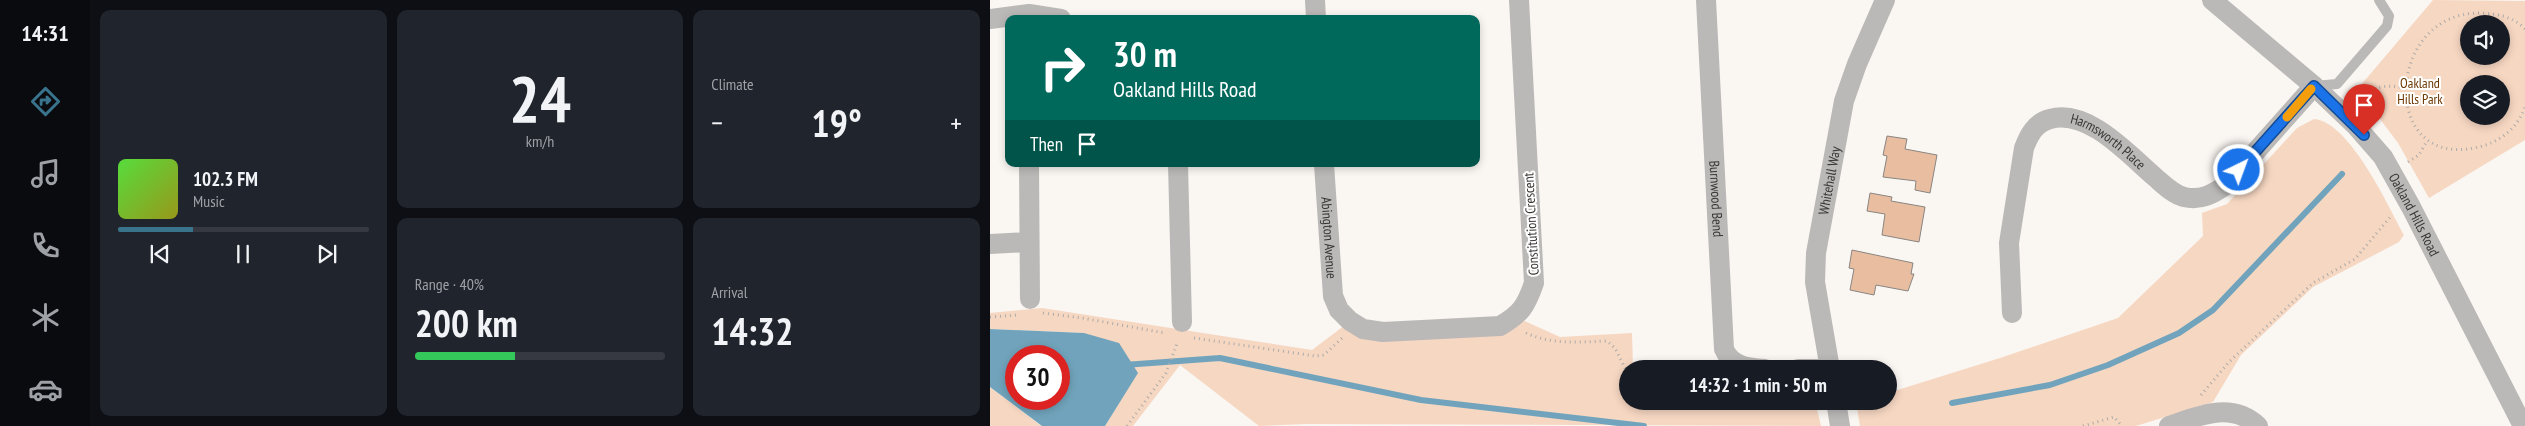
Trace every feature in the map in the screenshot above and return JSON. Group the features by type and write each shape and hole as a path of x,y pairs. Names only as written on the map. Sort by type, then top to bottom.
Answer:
{"street":[{"path":"1315,0 1316,15"},
{"name":"Constitution Crescent","path":"1339,310 1363,329 1383,332 1500,326 1516,317 1527,302 1534,283 1519,0"},
{"name":"Burnwood Bend","path":"1706,0 1724,349 1727,356 1732,360"},
{"name":"Whitehall Way","path":"1828,360 1816,282 1816,253 1844,100 1857,64 1886,0"},
{"name":"Oakland Hills Road","path":"2212,0 2344,113 2383,157 2523,426"},
{"path":"1022,15 1035,15"},
{"path":"990,20 1005,18"},
{"name":"Harmsworth Place","path":"2012,313 2009,244 2024,148 2029,134 2044,120 2066,116 2095,127 2173,192 2194,198 2212,194 2226,185 2314,86"},
{"path":"1029,167 1030,309"},
{"path":"1178,167 1180,332"},
{"name":"Abington Avenue","path":"1324,167 1333,296 1339,310"},
{"path":"990,244 1029,242"},
{"path":"1837,410 1840,426"},
{"path":"2169,426 2223,411 2238,414 2258,426"}],"lane":[{"path":"2314,86 2336,84 2387,26 2389,16 2379,0"}],"path":[{"path":"2525,29 2513,19 2502,15 2467,14 2448,20 2418,44 2408,67 2406,88 2415,129 2427,141 2438,147 2463,150 2484,146 2516,126 2525,108"},
{"path":"2344,113 2368,91 2374,88 2387,86 2406,88"},
{"path":"2391,172 2418,155 2427,141"},
{"path":"2196,417 2198,398 2229,362 2313,283 2355,260 2393,213 2409,204"},
{"path":"990,317 1030,309 1180,332 1315,356 1324,355 1343,338 1352,338"},
{"path":"1520,331 1537,339 1561,343 1607,341 1615,348 1621,360"},
{"path":"1127,426 1166,373 1180,332"},
{"path":"2084,426 2114,417 2118,419 2122,426"}],"green space":[{"name":"Oakland Hills Park","path":"2433,0 2525,1 2525,140 2429,198 2398,143 2380,119 2355,92"},
{"path":"2314,119 2328,124 2341,134 2354,149 2378,186 2404,235 2399,242 2313,287 2241,355 2213,402 2136,426 1860,426 1857,410 1897,410 1897,390 2118,318 2203,236 2202,213 2227,204 2297,128"},
{"path":"1042,308 1312,350 1349,322 1363,330 1516,317 1560,337 1632,333 1633,360 1619,360 1619,410 1817,410 1821,426 1305,424 1259,426 1180,365 1133,426 1105,426 1137,373 1084,333 990,329 990,313"},
{"path":"990,387 1005,398 1005,410 1020,410 1042,426 990,426"}],"water":[{"path":"990,329 1084,333 1119,343 1138,373 1105,426 1042,426 1021,410 1070,410 1070,345 1005,345 1005,398 990,387"}],"building":[{"path":"1887,136 1907,139 1905,149 1937,155 1930,193 1915,190 1916,181 1883,177 1887,156 1883,155"},
{"path":"1870,193 1892,197 1891,201 1925,207 1919,242 1882,235 1885,214 1867,211"},
{"path":"1852,250 1913,263 1911,274 1914,274 1908,291 1876,285 1874,295 1850,290 1854,269 1849,268"}],"waterway":[{"path":"1952,403 2050,385 2108,365 2179,333 2213,310 2342,174"},
{"path":"1124,365 1220,358 1421,400 1644,426"}],"slow traffic":[{"path":"2287,117 2311,89"}],"route":[{"path":"2239,170 2314,86 2355,124 2364,135"}]}
